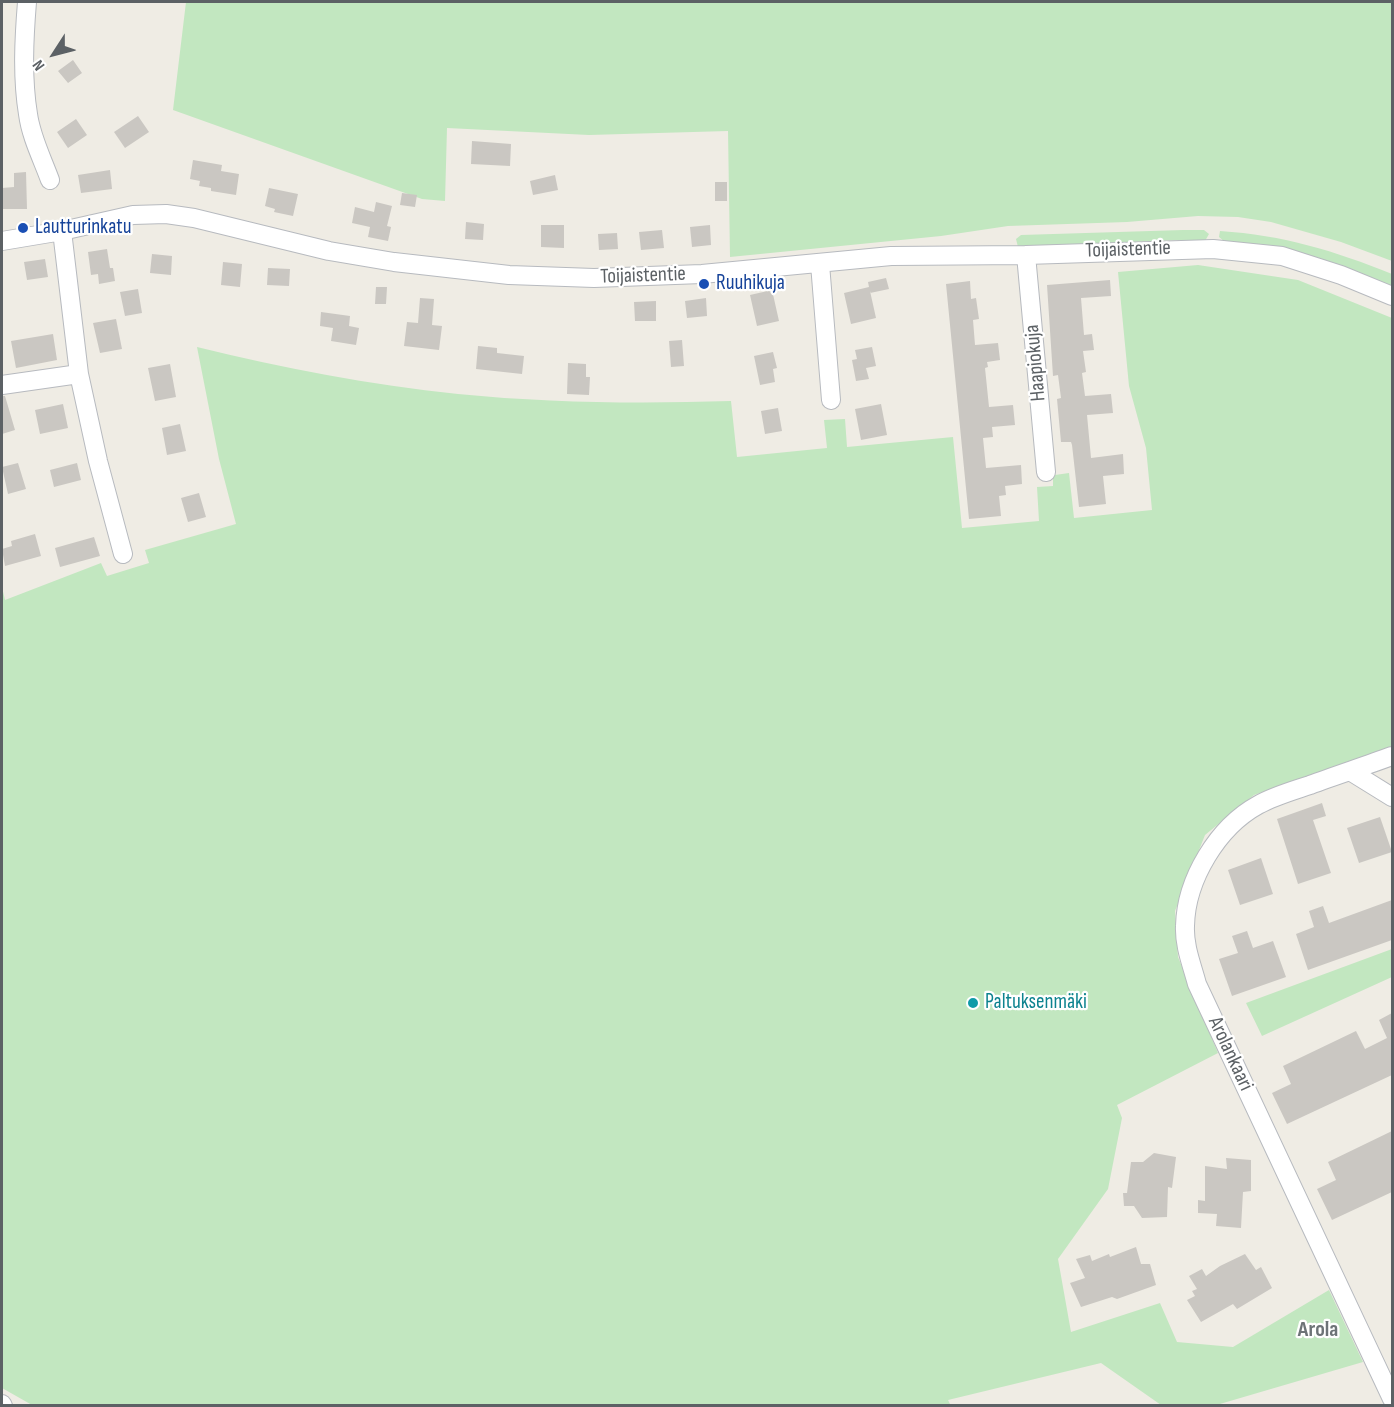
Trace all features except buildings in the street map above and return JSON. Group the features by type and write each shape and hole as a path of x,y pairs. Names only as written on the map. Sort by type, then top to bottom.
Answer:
{"street":[{"path":"27,2 24,53 28,114 33,135 50,180"},
{"name":"Toijaistentie","path":"2,242 133,215 173,214 302,246 456,271 543,277 634,278 820,264 891,256 1026,255 1163,249 1228,249 1282,256 1341,275 1392,296"},
{"path":"62,231 79,374 98,461 123,554"},
{"name":"Haapiokuja","path":"1026,255 1046,472"},
{"path":"820,264 831,400"},
{"path":"2,385 79,374"},
{"name":"Arolankaari","path":"1392,756 1278,795 1244,814 1223,834 1207,857 1192,888 1186,908 1186,944 1197,984 1392,1399"},
{"path":"1350,771 1392,797"}],"green space":[{"path":"186,2 1392,2 1392,261 1341,242 1271,222 1238,217 1198,216 1127,222 1008,226 941,236 730,257 728,131 589,135 447,128 445,201 422,199 173,110"},
{"path":"1204,230 1209,234 1205,241 1176,240 1018,247 1016,239 1021,235"},
{"path":"1220,231 1287,240 1329,251 1392,274 1392,286 1353,270 1299,253 1225,242 1219,237"},
{"path":"1198,265 1298,280 1392,318 1392,746 1254,795 1205,835 1175,911 1178,957 1218,1053 1117,1105 1122,1118 1108,1189 1058,1259 1071,1332 1160,1303 1177,1342 1233,1347 1329,1290 1363,1362 1213,1406 1161,1405 1101,1363 948,1400 951,1406 32,1405 2,1388 2,587 5,600 101,563 107,576 149,563 145,550 236,524 219,459 197,347 327,375 458,394 594,402 731,401 737,457 827,448 824,420 845,419 847,447 953,437 962,528 1039,521 1037,487 1053,486 1055,475 1069,473 1074,518 1152,510 1146,448 1129,386 1118,272"},
{"path":"1392,949 1392,977 1262,1036 1246,1003"}],"place":[{"name":"Lautturinkatu","path":"23,228"},
{"name":"Ruuhikuja","path":"704,284"},
{"name":"Paltuksenmäki","path":"973,1003"}],"district":[{"name":"Arola","path":"1318,1330"}]}
